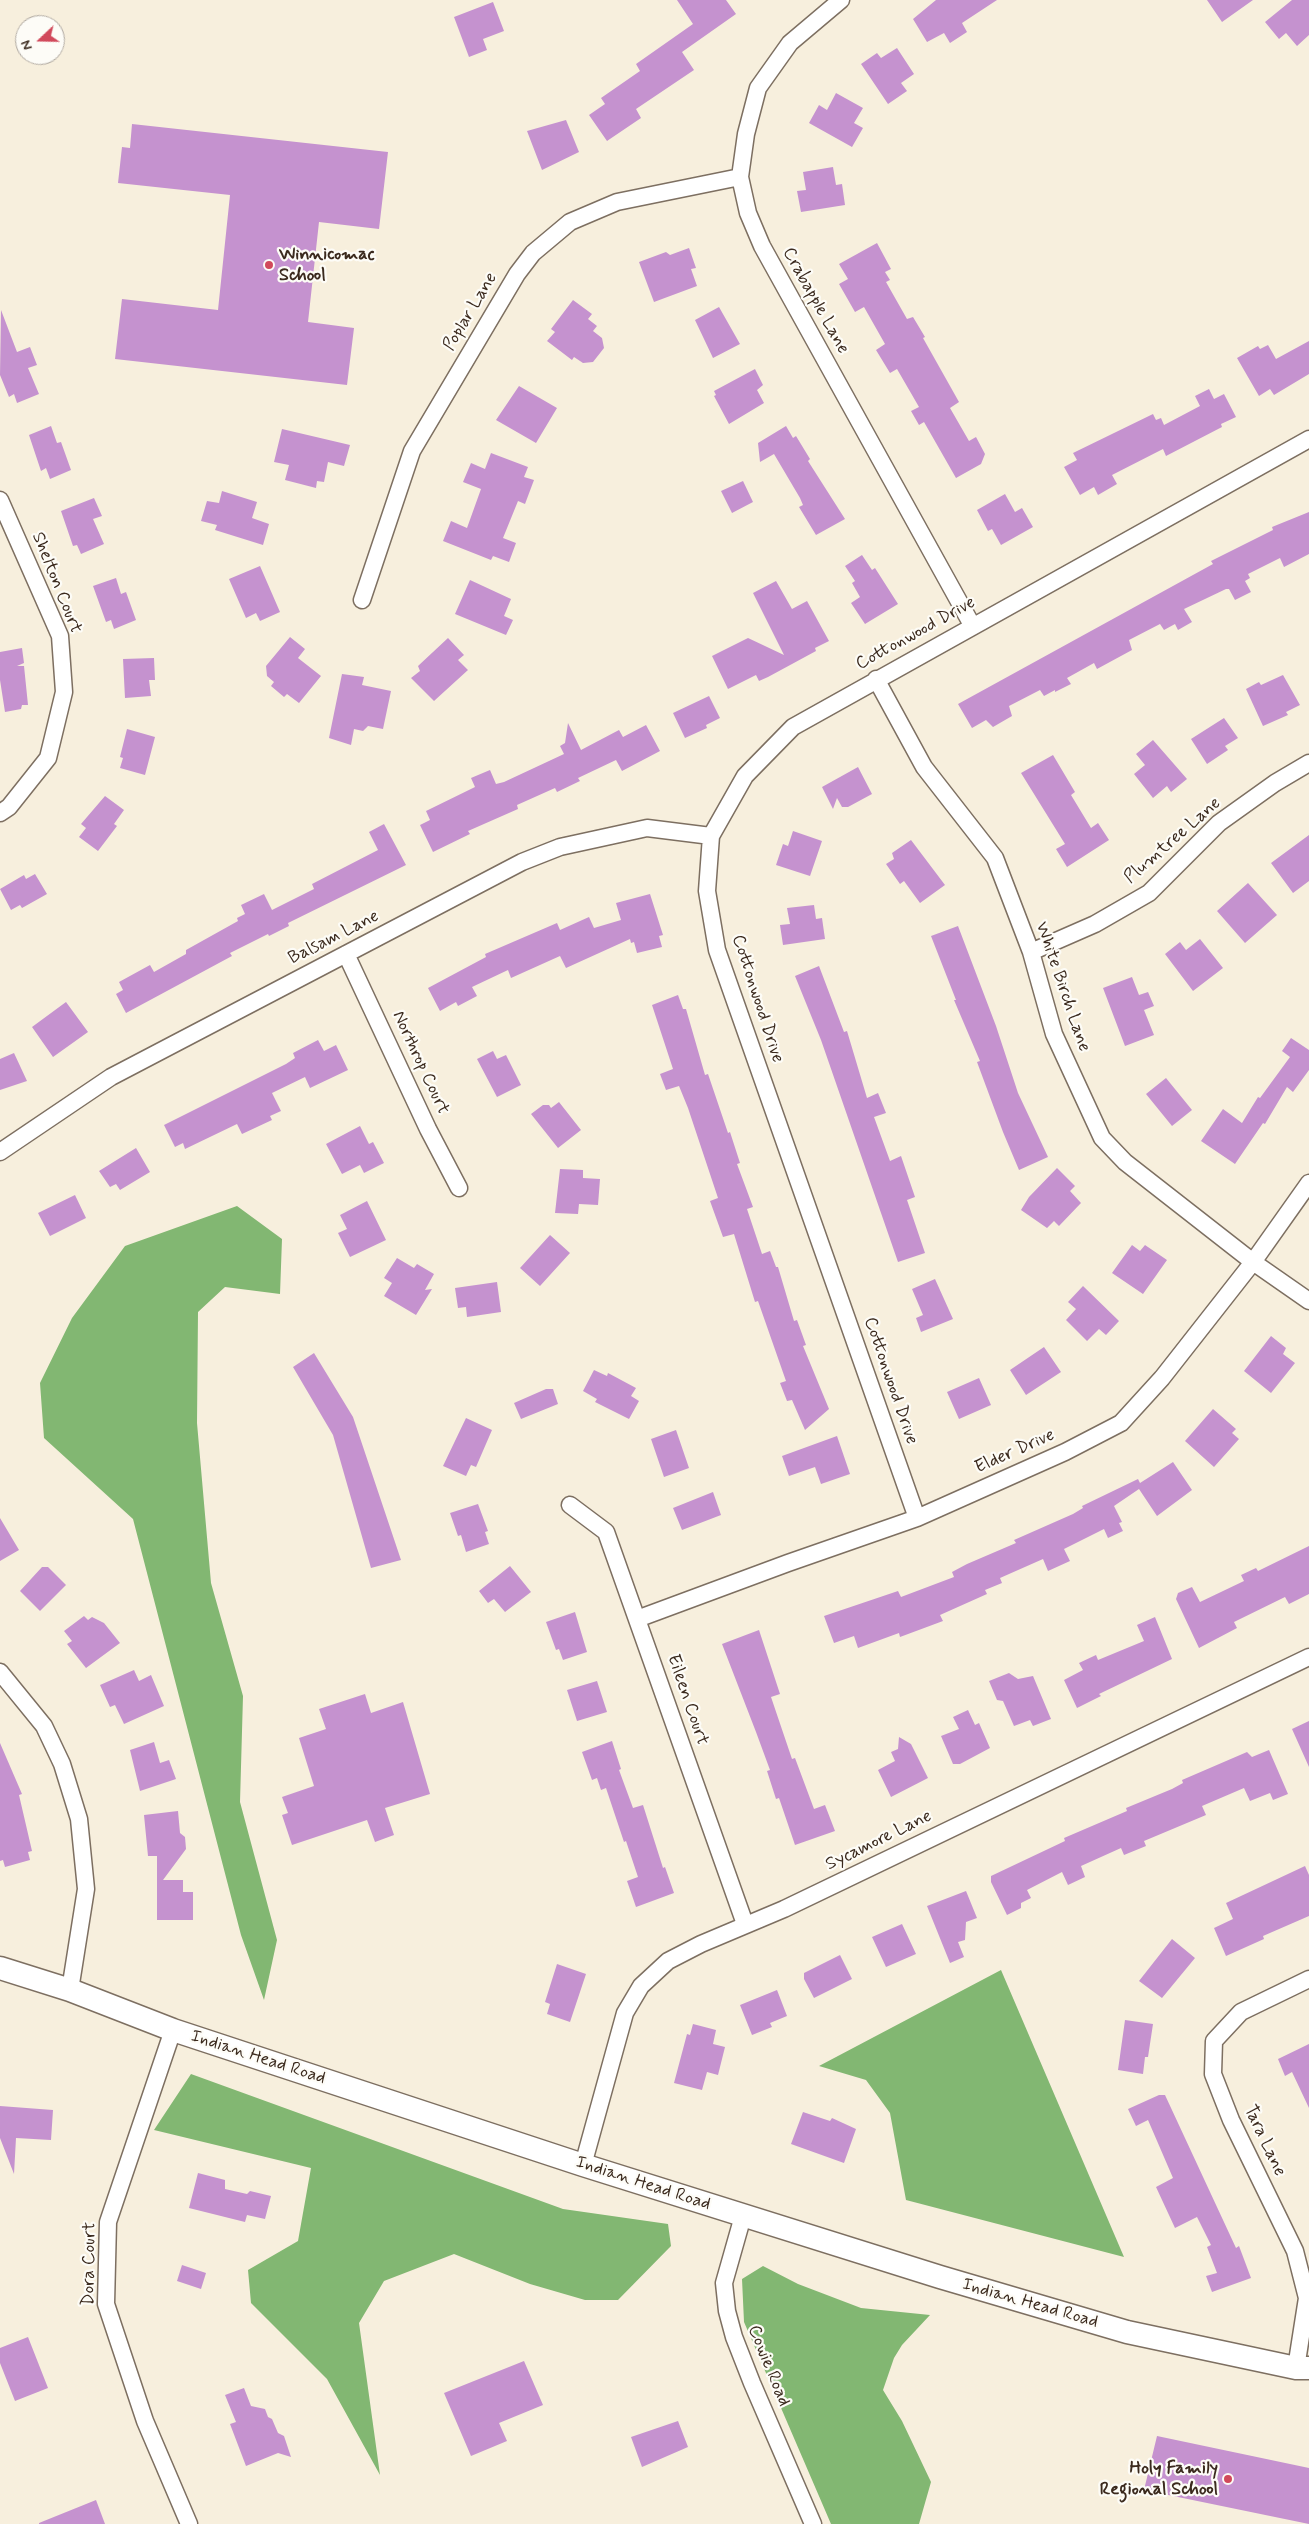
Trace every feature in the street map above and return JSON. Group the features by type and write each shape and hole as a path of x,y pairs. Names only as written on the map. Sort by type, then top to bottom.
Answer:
{"main road":[{"name":"Indian Head Road","path":"0,1968 70,1990 173,2030 743,2216 1127,2332 1305,2370"}],"street":[{"name":"Crabapple Lane","path":"841,0 790,43 758,88 746,134 740,177 748,213 762,246 972,625"},
{"name":"Poplar Lane","path":"362,600 412,451 517,274 533,253 570,222 617,202 740,177"},
{"name":"Cottonwood Drive","path":"917,1518 717,950 707,891 711,836 745,776 793,727 972,625 1309,439"},
{"name":"Shelton Court","path":"0,500 60,636 64,692 48,758 9,807 0,813"},
{"name":"White Birch Lane","path":"876,679 924,766 995,858 1031,952 1054,1034 1102,1138 1124,1162 1253,1262 1309,1301"},
{"name":"Plumtree Lane","path":"1031,952 1095,924 1149,893 1219,823 1275,783 1309,764"},
{"name":"Balsam Lane","path":"0,1152 111,1077 522,862 560,847 647,828 711,836"},
{"name":"Northrop Court","path":"346,954 428,1129 459,1188"},
{"name":"Elder Drive","path":"637,1619 917,1518 1065,1452 1121,1422 1162,1378 1253,1262 1309,1183"},
{"name":"Eileen Court","path":"570,1505 606,1532 744,1924"},
{"name":"Sycamore Lane","path":"583,2165 625,2014 641,1986 668,1961 744,1924 784,1909 1309,1657"},
{"path":"0,1672 44,1726 62,1764 79,1820 86,1889 70,1990"},
{"name":"Tara Lane","path":"1305,2370 1307,2298 1295,2251 1231,2120 1212,2074 1214,2040 1241,2012 1309,1979"},
{"name":"Dora Court","path":"173,2030 108,2222 106,2304 145,2421 189,2524"},
{"name":"Cowie Road","path":"743,2216 724,2284 727,2311 734,2337 752,2383 813,2524"}],"green space":[{"path":"237,1206 282,1239 280,1294 225,1287 198,1312 197,1423 211,1583 243,1696 240,1802 277,1940 264,2000 241,1935 133,1519 44,1438 40,1383 72,1318 125,1246"},
{"path":"1001,1970 1124,2257 906,2200 890,2113 866,2080 819,2066"},
{"path":"191,2074 563,2209 668,2224 671,2246 618,2300 585,2300 530,2284 454,2254 384,2281 359,2323 380,2475 327,2379 251,2303 248,2270 298,2241 311,2168 154,2130"},
{"path":"763,2266 798,2284 861,2308 930,2315 902,2345 894,2358 883,2390 902,2421 931,2482 919,2524 831,2524 744,2322 742,2279"}],"building":[{"path":"677,0 726,0 736,14 682,52 694,70 636,109 641,118 607,141 589,115 605,104 601,98 640,71 636,64 693,24"},
{"path":"936,0 997,0 962,23 967,32 950,43 944,33 927,42 913,19"},
{"path":"1207,0 1253,0 1222,22"},
{"path":"1292,0 1309,0 1309,35 1297,46 1286,33 1279,39 1265,22"},
{"path":"493,2 504,31 483,39 487,50 469,57 454,17"},
{"path":"897,48 914,74 901,83 907,91 888,104 861,64 877,53 881,58"},
{"path":"836,93 863,108 854,123 863,128 852,147 809,123 819,105 827,110"},
{"path":"566,120 579,152 542,170 527,131"},
{"name":"Winnicomac School","path":"132,124 388,152 379,229 319,222 308,322 354,328 347,385 115,359 122,299 218,310 230,195 118,183 122,147 130,148"},
{"path":"833,167 836,185 842,184 845,205 801,212 797,191 806,190 803,172"},
{"path":"877,243 891,269 885,272 890,280 886,282 907,319 913,317 959,402 950,408 969,441 976,437 985,454 981,464 956,478 924,422 919,425 911,411 919,407 897,369 890,373 876,350 885,344 864,307 855,312 839,284 848,279 839,264"},
{"path":"689,248 696,268 691,269 697,286 654,302 639,262 666,252 670,255"},
{"path":"573,300 592,314 588,319 597,326 593,331 602,338 604,348 593,362 583,363 574,357 572,360 547,341 555,332 551,329"},
{"path":"719,307 740,344 713,358 695,320"},
{"path":"1,310 17,352 30,347 37,365 28,368 39,394 17,403 14,394 9,397 0,375"},
{"path":"1309,341 1309,374 1274,395 1270,389 1259,396 1237,358 1258,346 1260,349 1268,345 1276,359"},
{"path":"755,369 763,385 757,390 764,403 729,424 714,396 716,395 714,391"},
{"path":"519,386 557,408 536,443 496,420"},
{"path":"1209,389 1214,399 1224,394 1236,417 1221,424 1222,427 1166,456 1163,449 1112,475 1117,484 1098,495 1094,487 1080,495 1064,467 1077,460 1073,453 1153,414 1156,420 1161,418 1164,425 1200,406 1195,396"},
{"path":"51,426 57,443 61,442 71,470 50,479 46,468 41,471 29,435"},
{"path":"786,426 793,438 796,436 810,459 808,461 845,519 816,535 799,507 803,505 800,498 774,454 760,462 758,443"},
{"path":"282,429 350,445 344,466 328,462 324,482 317,481 316,488 285,480 289,465 274,462"},
{"path":"491,453 528,467 524,477 534,480 525,504 518,501 503,538 516,543 509,562 493,556 491,560 443,541 451,521 467,528 481,489 463,482 471,463 485,469"},
{"path":"743,481 753,502 732,513 721,491"},
{"path":"222,491 257,502 252,518 269,524 263,545 215,530 217,525 201,521 207,501 219,503"},
{"path":"1005,494 1015,512 1022,508 1033,527 1001,545 992,529 988,531 977,510"},
{"path":"94,498 102,516 93,519 104,544 81,554 77,545 73,546 61,511"},
{"path":"1309,512 1309,554 1284,567 1280,558 1248,574 1250,578 1245,581 1251,592 1235,600 1229,589 1226,589 1184,609 1192,622 1178,630 1175,624 1164,630 1160,624 1129,640 1132,650 1097,669 1094,663 1067,678 1071,684 1044,696 1040,690 1009,706 1012,716 993,727 986,720 972,728 958,704 1213,564 1211,561 1273,530 1272,527"},
{"path":"862,555 872,570 875,568 898,604 865,624 851,603 860,597 852,583 855,581 845,566"},
{"path":"260,566 280,612 260,621 256,613 246,618 229,579"},
{"path":"116,578 121,594 126,592 136,620 114,629 111,620 106,622 93,586"},
{"path":"470,580 511,599 504,616 513,620 506,635 455,614"},
{"path":"776,581 792,609 807,601 829,641 815,648 816,651 768,677 759,681 756,675 728,689 712,656 748,638 784,655 753,593"},
{"path":"290,637 305,649 298,658 321,676 299,703 287,694 284,697 271,686 274,682 267,676 266,666"},
{"path":"448,638 464,655 458,660 468,670 434,701 411,678 420,671 418,666"},
{"path":"22,648 24,663 17,666 24,666 28,705 22,705 21,709 5,712 0,680 0,652"},
{"path":"154,658 155,680 149,680 151,696 125,698 123,659"},
{"path":"342,674 364,677 362,685 391,691 383,729 368,726 363,731 354,729 351,745 329,738"},
{"path":"1283,675 1300,705 1286,712 1288,715 1263,726 1246,689 1259,682 1261,685"},
{"path":"709,696 720,718 706,725 707,728 685,738 673,713"},
{"path":"1224,718 1238,738 1225,746 1228,750 1207,764 1191,739"},
{"path":"568,723 581,750 619,730 623,737 646,725 660,751 622,771 616,760 578,778 580,781 557,792 555,788 517,805 518,809 468,831 470,834 433,852 420,825 430,820 426,811 475,787 471,778 490,770 496,784 564,754 560,746 565,743"},
{"path":"127,729 155,737 145,775 120,768 123,758 120,757"},
{"path":"1153,740 1187,779 1171,792 1167,786 1153,798 1134,774 1145,765 1136,754"},
{"path":"1053,755 1075,792 1071,795 1091,828 1098,823 1109,840 1067,867 1056,849 1065,844 1021,773"},
{"path":"858,767 872,794 848,807 842,807 837,798 833,809 822,787"},
{"path":"105,796 124,810 114,824 117,826 98,851 79,837 86,828 81,824"},
{"path":"384,824 406,865 288,923 289,926 269,936 268,934 230,953 232,956 126,1013 116,994 123,990 119,982 150,965 154,972 186,954 186,950 238,921 237,918 245,914 241,905 264,894 272,910 314,889 312,884 378,850 369,832"},
{"path":"793,831 822,841 810,876 776,865 783,844 788,846"},
{"path":"1309,835 1309,881 1293,893 1271,863"},
{"path":"911,840 945,885 920,903 904,881 900,884 886,864 894,859 892,853"},
{"path":"35,874 47,894 22,908 20,905 11,910 0,889 24,875 26,879"},
{"path":"1248,883 1277,915 1245,943 1217,911"},
{"path":"650,894 663,935 659,936 662,947 637,953 634,942 631,943 630,939 566,968 560,956 511,978 508,970 472,987 477,996 458,1006 456,1002 440,1011 428,988 486,957 485,954 557,923 560,930 589,917 594,928 621,920 616,903"},
{"path":"814,905 816,919 822,918 825,939 783,945 780,925 790,924 787,908"},
{"path":"958,926 996,1026 1018,1093 1048,1157 1019,1170 977,1062 980,1061 954,1000 956,1000 931,936"},
{"path":"1200,939 1223,968 1193,991 1165,954 1180,942 1186,950"},
{"path":"819,966 844,1032 847,1031 867,1098 878,1093 886,1113 874,1117 890,1161 901,1156 915,1197 907,1200 925,1253 898,1262 821,1040 795,976"},
{"path":"1132,977 1139,995 1148,992 1154,1006 1144,1010 1154,1035 1125,1046 1103,988"},
{"path":"678,995 683,1009 686,1009 705,1075 708,1074 728,1133 730,1132 740,1163 737,1164 753,1207 747,1209 762,1254 770,1251 776,1267 778,1267 794,1321 797,1320 806,1345 803,1346 829,1409 805,1430 792,1400 787,1401 780,1383 786,1381 758,1301 755,1302 734,1234 723,1237 710,1201 718,1198 688,1108 679,1086 666,1090 660,1074 673,1069 652,1005"},
{"path":"66,1002 88,1032 53,1057 32,1027"},
{"path":"1291,1038 1309,1050 1309,1070 1293,1092 1287,1087 1265,1124 1263,1123 1235,1164 1201,1141 1223,1109 1242,1123 1258,1097 1260,1098 1290,1057 1282,1051"},
{"path":"318,1040 324,1051 336,1045 348,1070 310,1088 305,1077 272,1093 281,1111 270,1116 272,1120 242,1134 237,1124 185,1149 183,1143 175,1147 164,1125 286,1064 295,1058 293,1053"},
{"path":"493,1051 497,1059 506,1055 521,1085 497,1097 477,1059"},
{"path":"14,1053 27,1081 0,1090 0,1059"},
{"path":"1166,1078 1192,1110 1172,1126 1146,1094"},
{"path":"559,1102 581,1130 558,1148 531,1114 543,1105 549,1105 551,1108"},
{"path":"360,1126 369,1144 373,1142 384,1163 364,1173 360,1165 342,1174 326,1144"},
{"path":"136,1148 150,1172 120,1190 116,1184 110,1187 99,1171"},
{"path":"1057,1168 1075,1186 1070,1191 1081,1203 1059,1226 1054,1221 1047,1228 1021,1210 1029,1197"},
{"path":"560,1169 583,1170 583,1178 600,1179 598,1205 579,1204 578,1214 555,1213"},
{"path":"75,1195 86,1218 50,1236 38,1213"},
{"path":"367,1201 386,1240 350,1257 338,1233 347,1229 340,1215"},
{"path":"550,1235 570,1253 540,1286 520,1268"},
{"path":"1132,1245 1140,1251 1145,1245 1167,1260 1143,1294 1112,1273"},
{"path":"397,1258 414,1268 417,1264 434,1274 425,1290 432,1289 416,1315 384,1296 392,1283 384,1278"},
{"path":"935,1279 953,1319 921,1332 916,1318 923,1315 912,1289"},
{"path":"497,1282 501,1312 467,1317 466,1307 458,1308 455,1288"},
{"path":"1083,1286 1119,1321 1106,1335 1099,1329 1087,1341 1066,1320 1076,1309 1068,1302"},
{"path":"1271,1336 1286,1348 1283,1354 1295,1363 1271,1393 1244,1371"},
{"path":"1044,1347 1061,1372 1026,1395 1010,1370"},
{"path":"314,1353 353,1417 401,1560 371,1568 333,1435 293,1367"},
{"path":"594,1370 607,1376 608,1373 636,1388 631,1396 639,1401 629,1419 595,1402 597,1399 583,1391"},
{"path":"979,1378 991,1405 959,1419 947,1392"},
{"path":"546,1389 553,1389 558,1404 521,1419 514,1403"},
{"path":"1213,1409 1236,1429 1232,1433 1239,1439 1214,1467 1185,1441"},
{"path":"466,1418 492,1430 476,1467 471,1465 466,1476 443,1466"},
{"path":"676,1430 689,1468 664,1477 651,1439"},
{"path":"837,1436 850,1474 821,1484 815,1467 789,1476 782,1456"},
{"path":"1173,1462 1192,1490 1157,1516 1139,1489 1114,1506 1122,1522 1119,1523 1123,1531 1108,1538 1104,1529 1064,1549 1070,1561 1048,1571 1043,1559 1000,1578 1002,1583 985,1590 987,1594 940,1615 943,1621 900,1637 899,1633 858,1648 854,1636 834,1643 824,1616 898,1591 901,1597 954,1577 952,1572 967,1564 1016,1543 1014,1540 1073,1514 1083,1508 1082,1506 1138,1479 1140,1483"},
{"path":"713,1492 721,1515 682,1530 673,1508"},
{"path":"478,1504 488,1531 485,1532 489,1544 466,1552 461,1535 458,1536 450,1513"},
{"path":"0,1518 19,1550 0,1561"},
{"path":"1309,1546 1309,1594 1289,1604 1285,1597 1234,1622 1237,1628 1199,1648 1176,1599 1178,1593 1192,1587 1200,1602 1244,1581 1241,1575 1256,1568 1258,1571"},
{"path":"510,1566 531,1592 505,1612 494,1599 488,1603 479,1591"},
{"path":"42,1567 48,1567 66,1585 40,1611 20,1591"},
{"path":"575,1612 587,1652 563,1660 559,1649 556,1650 546,1622"},
{"path":"84,1616 88,1620 92,1617 104,1623 120,1643 86,1668 67,1644 72,1641 64,1631"},
{"path":"1155,1617 1172,1659 1099,1694 1101,1696 1077,1708 1064,1680 1083,1670 1079,1663 1096,1655 1098,1660 1144,1641 1137,1625"},
{"path":"759,1630 780,1694 771,1697 792,1759 795,1758 814,1809 825,1805 835,1831 795,1845 779,1798 776,1799 767,1771 770,1770 722,1644"},
{"path":"134,1670 139,1681 151,1675 164,1706 124,1724 115,1705 110,1707 100,1685"},
{"path":"1009,1673 1018,1679 1033,1676 1051,1719 1033,1726 1030,1720 1014,1726 1003,1701 997,1700 989,1681"},
{"path":"597,1681 607,1712 577,1721 567,1690"},
{"path":"365,1694 371,1713 403,1702 430,1794 385,1808 394,1835 375,1842 367,1820 292,1845 282,1815 288,1813 282,1797 314,1786 299,1738 326,1729 319,1709"},
{"path":"968,1710 975,1725 979,1723 990,1748 960,1764 953,1764 941,1736 959,1729 953,1717"},
{"path":"1309,1721 1309,1767 1292,1729"},
{"path":"899,1737 911,1744 928,1778 891,1797 878,1770 895,1761 891,1752 898,1749"},
{"path":"612,1741 621,1769 619,1770 633,1808 643,1805 663,1868 665,1867 674,1893 636,1907 627,1881 638,1877 626,1841 624,1842 606,1788 601,1790 597,1778 592,1780 582,1752"},
{"path":"154,1742 160,1763 169,1760 176,1779 140,1791 130,1750"},
{"path":"0,1743 22,1794 19,1795 32,1851 28,1852 30,1860 5,1867 3,1860 0,1861"},
{"path":"1269,1750 1288,1794 1273,1800 1270,1793 1250,1801 1244,1788 1202,1806 1206,1815 1144,1841 1146,1846 1124,1855 1121,1848 1081,1866 1085,1877 1068,1885 1062,1872 1027,1890 1031,1898 1021,1903 1021,1908 1007,1915 991,1882 991,1876 1065,1841 1064,1838 1127,1811 1126,1808 1172,1789 1183,1783 1182,1780 1247,1752 1252,1757"},
{"path":"178,1811 180,1833 185,1837 186,1849 163,1880 183,1880 183,1892 193,1892 193,1920 157,1920 157,1856 148,1856 144,1815"},
{"path":"1305,1866 1309,1875 1309,1916 1263,1936 1264,1939 1226,1956 1214,1928 1233,1919 1226,1903"},
{"path":"966,1891 977,1918 966,1922 965,1940 958,1942 964,1957 950,1963 927,1906"},
{"path":"902,1924 916,1954 886,1967 872,1937"},
{"path":"1172,1939 1195,1958 1162,1998 1139,1981"},
{"path":"840,1955 852,1979 814,1998 804,1979 804,1973"},
{"path":"557,1964 586,1974 570,2022 547,2014 550,2004 545,2002"},
{"path":"777,1990 787,2016 770,2023 772,2027 752,2035 740,2005"},
{"path":"1125,2020 1153,2024 1148,2057 1145,2057 1143,2074 1118,2070"},
{"path":"693,2024 716,2030 713,2044 725,2047 718,2075 707,2072 702,2090 674,2083 687,2034 690,2035"},
{"path":"1309,2044 1309,2108 1292,2072 1285,2076 1278,2059"},
{"path":"1159,2095 1165,2095 1236,2248 1239,2246 1251,2278 1212,2292 1206,2276 1217,2273 1207,2247 1211,2245 1197,2217 1175,2228 1156,2187 1173,2178 1148,2120 1136,2126 1128,2109"},
{"path":"0,2106 53,2110 51,2140 16,2138 14,2174 0,2138"},
{"path":"803,2112 830,2121 832,2118 856,2129 844,2163 791,2144"},
{"path":"198,2173 225,2180 225,2189 247,2194 250,2191 271,2196 265,2219 247,2215 245,2222 189,2208"},
{"path":"182,2265 206,2273 201,2289 177,2281"},
{"path":"28,2337 48,2388 15,2401 0,2363 0,2348"},
{"path":"524,2361 543,2405 499,2423 507,2441 471,2456 444,2393"},
{"path":"244,2388 251,2406 265,2409 278,2433 284,2436 291,2457 278,2453 246,2466 230,2424 236,2422 225,2395"},
{"path":"678,2421 688,2447 642,2467 631,2437"},
{"name":"Holy Family Regional School","path":"1157,2436 1309,2468 1309,2524 1144,2490"},
{"path":"96,2500 105,2524 39,2524 39,2523"}],"place":[{"name":"Winnicomac School","path":"269,265"},
{"name":"Holy Family Regional School","path":"1228,2479"}]}
